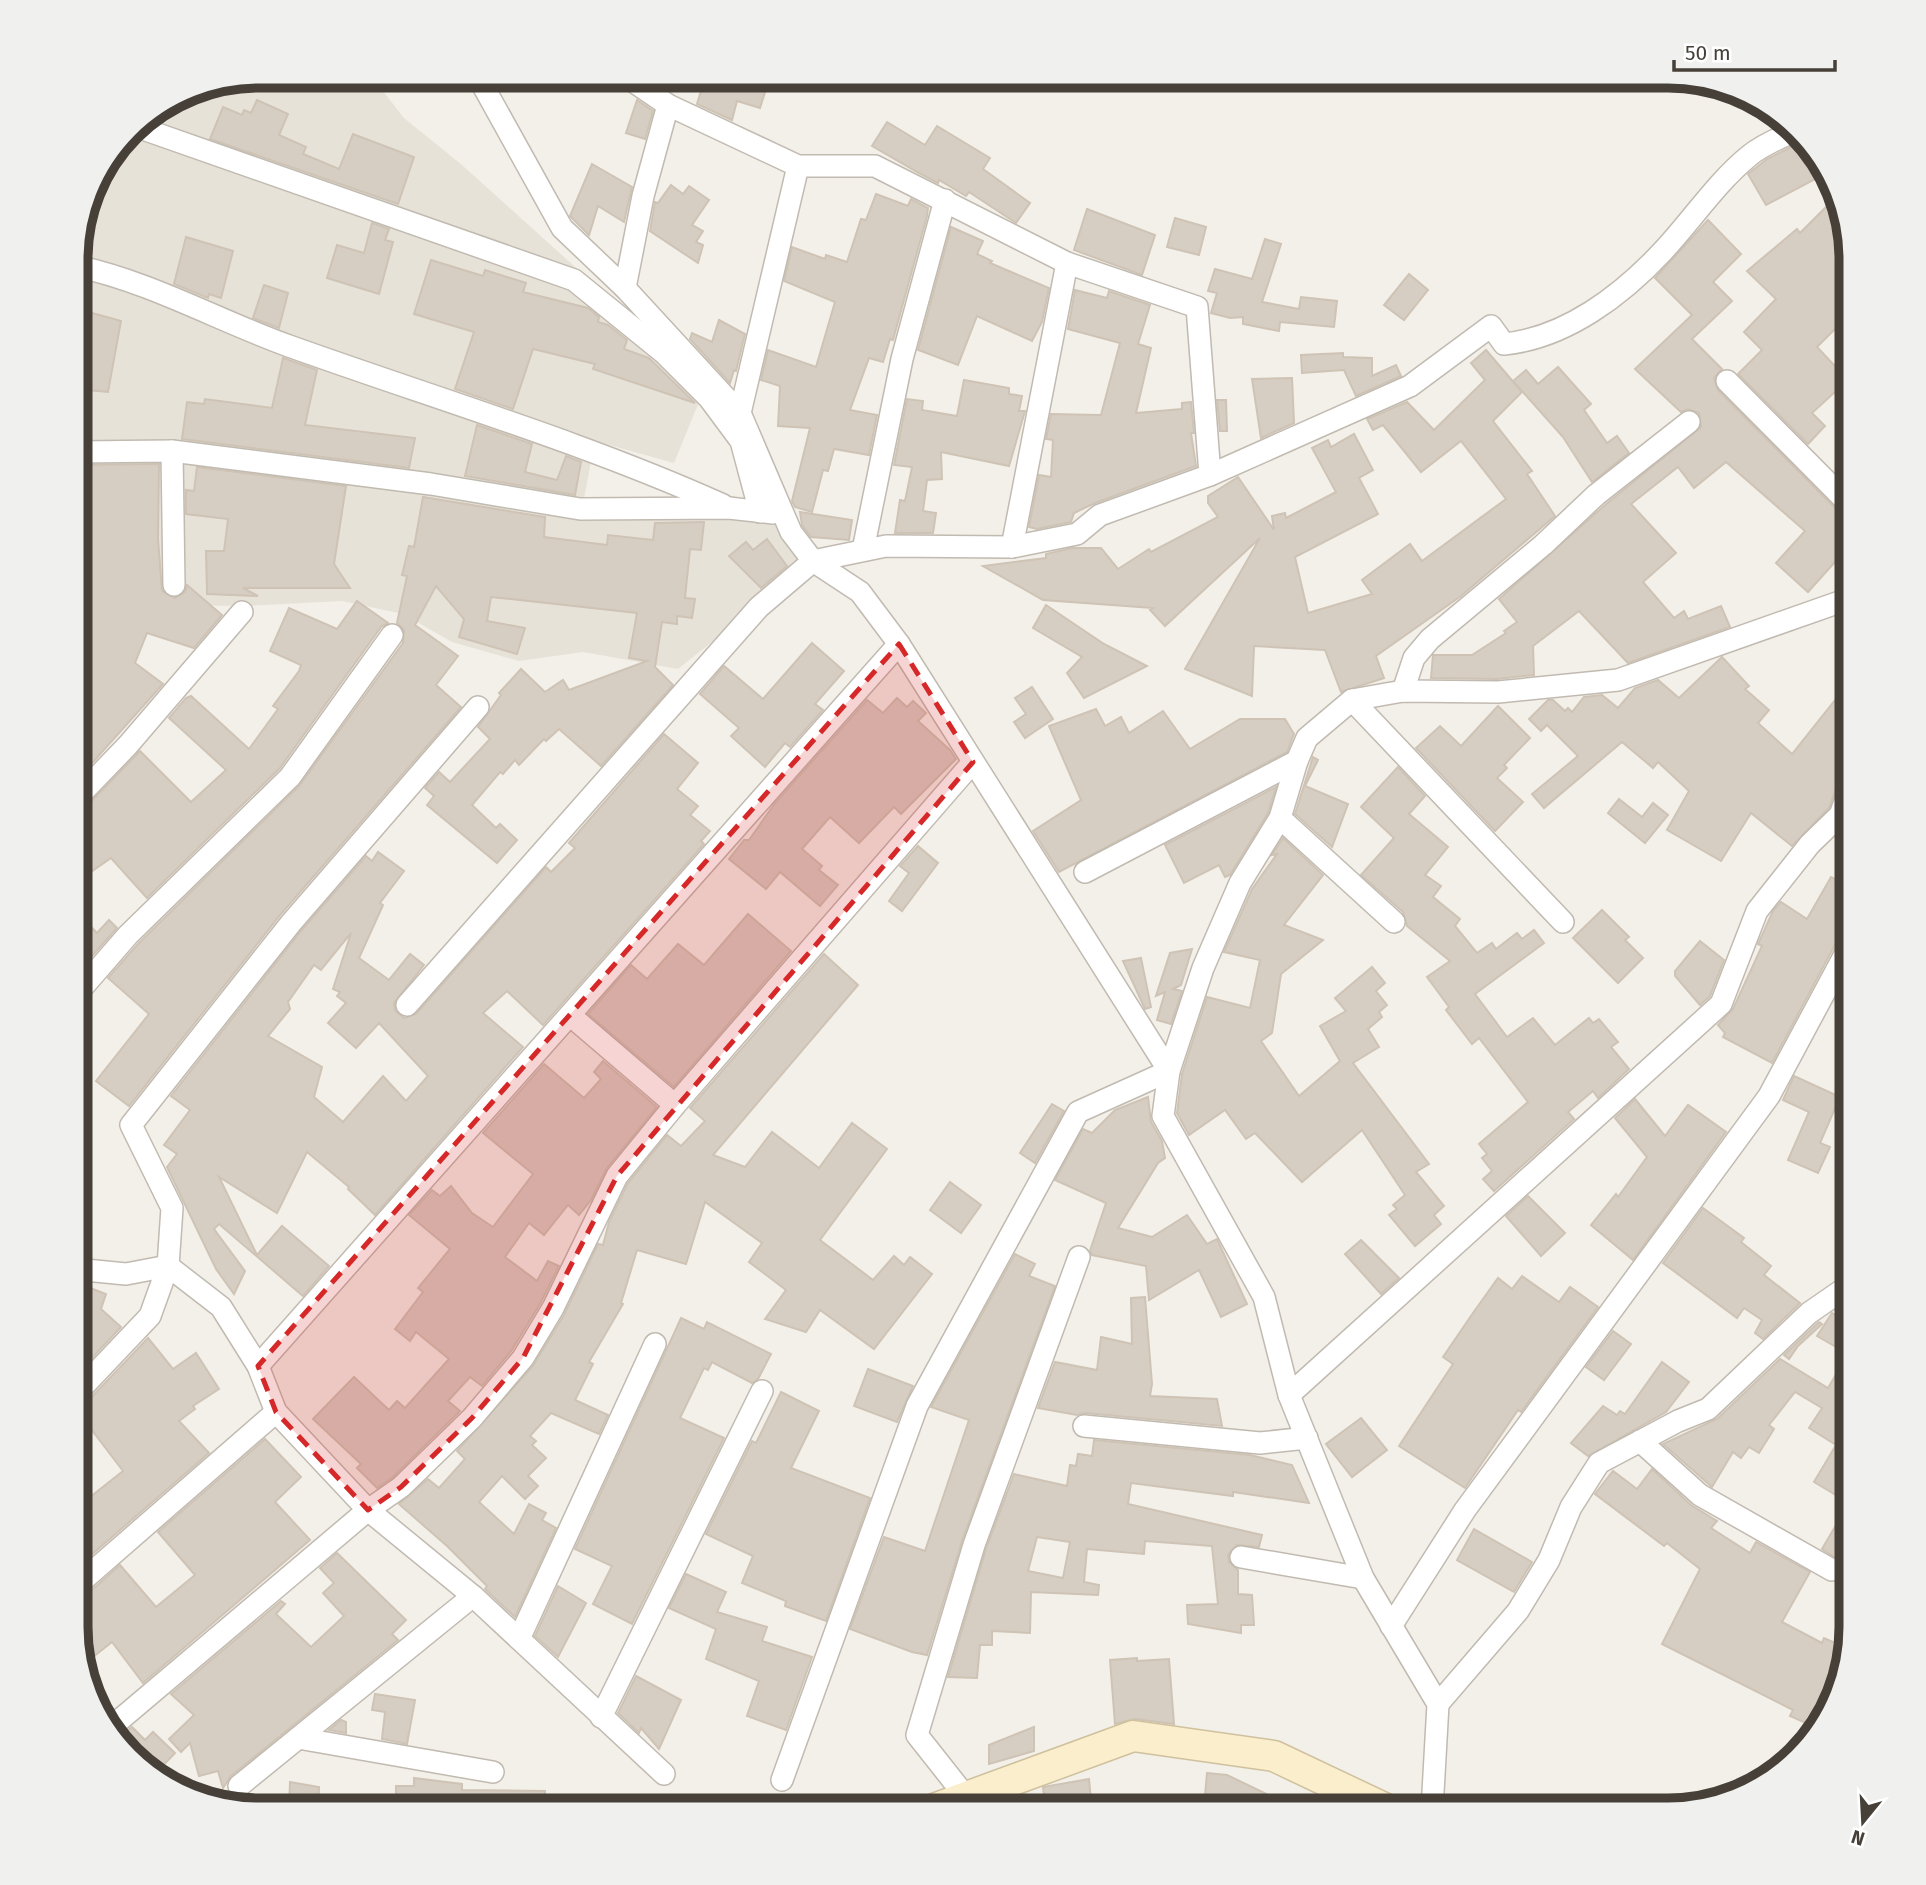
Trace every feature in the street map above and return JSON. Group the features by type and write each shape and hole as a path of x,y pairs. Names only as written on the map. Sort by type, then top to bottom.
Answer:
{"street":[{"path":"484,88 562,228 625,288 740,413 770,513"},
{"path":"643,88 668,105 798,166 876,166 1067,264 1197,307 1210,475"},
{"path":"625,288 643,196 668,105"},
{"path":"146,130 574,280 664,353 709,398 741,442 770,513 813,561 860,592 899,644 1169,1071"},
{"path":"407,1005 759,607 813,561 886,545 1012,547 1077,534 1100,515 1210,475 1410,386 1491,326 1504,344 1531,341 1600,306 1661,253 1717,187 1750,154 1786,136"},
{"path":"740,413 798,166"},
{"path":"863,551 902,359 945,200"},
{"path":"574,280 588,253"},
{"path":"1012,547 1067,264"},
{"path":"88,269 119,275 285,345 644,470 729,508"},
{"path":"1727,381 1839,494"},
{"path":"1403,691 1414,658 1430,639 1524,562 1596,495 1689,422"},
{"path":"88,452 172,451 431,484 580,509 729,508 770,513"},
{"path":"172,451 174,585"},
{"path":"1433,1798 1438,1704 1363,1578 1289,1395 1264,1297 1163,1116 1169,1071 1203,968 1240,883 1280,818 1297,761 1307,738 1352,700 1403,691 1498,692 1618,680 1839,602"},
{"path":"88,786 128,745 242,612"},
{"path":"88,981 128,934 290,778 392,635"},
{"path":"258,1366 899,644"},
{"path":"1352,700 1563,922"},
{"path":"88,1381 150,1316 168,1266 172,1208 131,1125 291,923 478,707"},
{"path":"1084,872 1297,761"},
{"path":"117,1723 368,1510 401,1487 472,1418 523,1358 553,1308 617,1177 675,1105 973,762"},
{"path":"1289,1395 1721,1004 1758,911 1810,844 1839,816"},
{"path":"1280,818 1394,922"},
{"path":"1391,1626 1465,1510 1769,1096 1839,966"},
{"path":"571,1016 675,1105"},
{"path":"782,1780 917,1406 1077,1112 1169,1071"},
{"path":"1079,1257 974,1545 917,1735 966,1797 1132,1736 1274,1756 1363,1798"},
{"path":"88,1270 126,1274 168,1266 221,1307 258,1366 276,1412 368,1510 473,1596 664,1774"},
{"path":"1438,1704 1518,1611 1549,1560 1571,1507 1599,1463 1708,1409 1809,1313 1839,1292"},
{"path":"519,1639 655,1343"},
{"path":"601,1717 762,1391"},
{"path":"88,1576 276,1412"},
{"path":"1084,1426 1261,1443 1307,1438"},
{"path":"1640,1441 1700,1495 1832,1570"},
{"path":"1241,1557 1363,1578"},
{"path":"239,1786 473,1596"},
{"path":"298,1738 493,1772"}],"highlighted area":[{"path":"899,644 973,762 617,1176 523,1358 472,1418 401,1487 368,1510 276,1412 258,1366"}],"shaded area":[{"path":"247,88 381,88 404,118 462,165 706,385 674,463 595,441 582,509 771,519 814,561 678,669 583,652 519,661 452,642 403,614 342,601 246,606 88,604 88,247 93,214 110,173 138,138 163,116 183,105 214,93"}],"building":[{"path":"702,88 766,89 760,108 737,101 732,120 697,104"},
{"path":"257,100 288,114 279,135 306,147 303,154 339,169 353,134 414,157 398,204 210,139 223,107 242,115 244,110 251,113"},
{"path":"637,100 653,111 645,139 626,133"},
{"path":"887,122 925,145 937,126 990,158 983,169 1030,203 1016,223 969,192 966,196 939,180 938,183 919,173 872,146"},
{"path":"1795,145 1818,177 1766,205 1748,174 1767,159"},
{"path":"592,164 632,187 624,222 598,206 589,235 570,216"},
{"path":"671,185 683,194 689,186 709,200 692,225 703,231 696,242 703,245 698,263 650,231 655,202 658,203"},
{"path":"876,194 908,206 911,199 928,208 927,216 893,340 890,339 883,362 869,358 850,410 877,415 869,455 834,449 828,471 823,470 812,512 795,507 792,501 810,428 778,426 780,386 761,380 768,350 816,367 835,302 784,281 792,247 825,259 826,255 847,262 861,219 866,220"},
{"path":"1827,206 1832,211 1839,258 1839,325 1817,347 1839,370 1839,388 1812,413 1825,426 1808,444 1738,374 1762,350 1744,332 1776,299 1747,271 1797,229 1800,233"},
{"path":"1087,209 1155,235 1142,275 1074,250"},
{"path":"1175,218 1206,227 1199,255 1167,247"},
{"path":"1708,220 1741,254 1713,282 1732,301 1692,339 1722,369 1714,378 1718,390 1839,512 1839,557 1808,592 1776,563 1805,531 1726,462 1694,488 1678,467 1631,504 1676,553 1643,582 1674,618 1684,611 1688,619 1721,606 1730,627 1628,663 1579,611 1533,646 1534,675 1497,679 1431,678 1433,655 1472,655 1506,633 1504,631 1517,622 1499,599 1605,505 1701,427 1699,413 1688,409 1681,412 1635,369 1692,315 1655,278"},
{"path":"372,223 389,229 385,240 393,242 379,294 327,278 337,245 364,253"},
{"path":"951,227 983,241 977,254 992,261 990,263 1049,288 1042,322 1032,341 977,316 958,365 918,350"},
{"path":"186,237 233,251 221,298 209,294 208,298 174,284"},
{"path":"1265,239 1281,244 1262,302 1299,309 1301,297 1337,301 1334,327 1280,322 1279,331 1243,324 1243,317 1230,318 1211,313 1217,293 1208,291 1215,269 1252,279"},
{"path":"431,260 483,276 485,270 526,283 523,292 588,308 599,317 598,322 608,325 627,340 624,349 649,358 695,403 593,369 595,364 533,349 513,409 455,389 474,332 414,314"},
{"path":"1409,274 1428,290 1404,320 1384,305"},
{"path":"264,285 288,293 279,328 253,318"},
{"path":"1075,290 1107,298 1109,291 1150,305 1138,344 1151,348 1136,413 1182,409 1182,403 1191,402 1194,433 1191,433 1196,466 1095,503 1074,513 1071,522 1037,529 1029,527 1039,475 1051,477 1053,440 1046,439 1051,414 1101,415 1120,343 1068,329"},
{"path":"92,313 121,321 108,392 88,390"},
{"path":"719,320 745,334 736,371 734,370 730,383 690,339 692,333 712,342"},
{"path":"1486,350 1522,392 1493,421 1532,471 1527,474 1555,516 1461,596 1376,656 1384,678 1341,692 1325,650 1254,646 1252,696 1185,669 1260,538 1165,626 1150,610 1153,608 1043,600 983,566 1046,558 1046,554 1072,548 1101,548 1118,569 1149,549 1151,552 1218,517 1208,503 1208,496 1238,477 1274,530 1272,516 1285,513 1286,518 1336,492 1312,448 1328,440 1331,447 1354,434 1373,470 1359,478 1378,514 1295,557 1308,613 1372,594 1362,580 1410,544 1422,561 1506,499 1461,441 1421,472 1383,425 1373,430 1367,419 1407,402 1434,430 1485,380 1471,363"},
{"path":"1343,353 1343,357 1372,358 1372,376 1396,365 1401,376 1356,396 1344,370 1302,373 1301,355"},
{"path":"283,358 317,370 305,425 415,438 409,468 182,439 187,402 204,404 205,399 272,408"},
{"path":"1558,367 1591,404 1584,410 1607,443 1617,436 1629,453 1592,482 1563,437 1513,381 1526,370 1538,384"},
{"path":"1292,378 1294,423 1261,438 1252,379"},
{"path":"964,380 1009,388 1009,394 1022,396 1019,411 1025,411 1009,466 941,452 942,479 927,480 923,511 936,513 933,533 895,533 900,500 905,501 912,467 894,465 907,399 923,401 922,410 957,416"},
{"path":"1217,400 1226,400 1227,431 1220,431"},
{"path":"477,425 532,444 525,472 557,480 566,456 581,462 575,495 465,476"},
{"path":"159,464 158,539 162,591 175,598 185,592 187,585 222,615 194,648 147,633 135,663 163,684 88,768 88,465"},
{"path":"197,467 346,486 334,564 350,588 243,588 258,596 207,594 206,551 224,551 228,519 186,514 186,490 194,491"},
{"path":"423,497 545,517 544,537 607,545 608,535 653,540 655,523 704,522 701,550 690,549 685,598 695,599 692,618 677,616 677,624 662,622 655,667 673,685 601,766 559,729 546,741 544,739 519,765 515,760 503,774 500,772 472,805 496,828 500,824 517,840 497,863 427,805 434,796 425,788 439,772 450,782 490,739 478,727 501,695 499,693 521,669 545,692 563,680 569,690 647,661 629,658 637,613 491,597 487,621 525,628 517,654 459,637 464,619 436,586 415,625 458,656 436,685 461,707 281,914 129,1106 96,1081 149,1014 108,978 138,944 299,786 403,643 404,630 397,623 407,576 402,575 409,546 414,547"},
{"path":"800,512 852,520 849,540 811,537 802,525"},
{"path":"767,539 787,566 761,588 729,556 746,542 753,550"},
{"path":"357,601 388,623 381,627 280,768 147,898 111,858 88,874 88,805 140,751 191,802 226,770 169,718 186,698 191,696 249,749 278,709 273,706 301,665 270,651 289,608 337,629"},
{"path":"1046,605 1104,644 1147,666 1084,698 1067,673 1082,657 1033,628"},
{"path":"812,643 844,671 815,704 823,710 790,747 785,743 765,767 731,736 739,728 700,694 724,666 763,699"},
{"path":"1722,657 1749,686 1745,689 1769,710 1758,723 1792,754 1839,695 1839,780 1829,808 1792,846 1751,813 1721,861 1667,830 1689,791 1658,762 1653,768 1622,742 1544,808 1532,794 1578,756 1547,725 1541,731 1529,719 1548,700 1553,700 1565,711 1568,708 1572,712 1584,697 1602,695 1618,708 1635,688 1658,680 1679,698"},
{"path":"1032,687 1053,719 1025,738 1014,722 1026,714 1015,698"},
{"path":"897,698 907,707 913,701 926,713 918,721 950,750 956,759 901,814 894,807 859,843 830,817 802,849 822,866 819,870 838,885 820,906 780,872 766,889 729,859 744,840 749,840 775,803 867,700 883,713"},
{"path":"1498,706 1530,738 1504,765 1507,768 1497,778 1523,802 1495,831 1416,748 1440,726 1461,746"},
{"path":"1096,709 1105,726 1121,717 1129,733 1163,711 1190,749 1240,719 1285,719 1294,734 1287,752 1059,872 1033,831 1081,800 1049,726"},
{"path":"664,734 698,763 677,789 698,806 690,815 710,831 701,841 704,844 543,1025 507,991 483,1013 523,1047 375,1215 349,1187 307,1152 277,1213 219,1177 257,1255 282,1226 329,1266 303,1296 219,1224 214,1229 245,1271 234,1294 216,1269 167,1167 177,1154 164,1145 190,1110 171,1096 301,931 366,856 372,861 378,852 404,871 380,903 383,905 359,958 389,980 410,954 424,965 394,1003 395,1010 404,1018 416,1014 546,867 551,872 575,848 569,843","holes":["351,933 333,989 340,992 337,996 346,1003 328,1023 356,1048 379,1023 428,1076 406,1101 383,1076 343,1122 314,1097 322,1067 268,1036 290,1009 288,1002 314,965 321,970"]},
{"path":"1313,757 1318,760 1305,786 1348,804 1332,847 1295,814"},
{"path":"1398,767 1425,796 1409,814 1448,847 1425,875 1441,886 1433,897 1460,919 1455,926 1477,953 1492,943 1496,949 1517,933 1522,939 1534,930 1544,943 1475,994 1507,1037 1533,1018 1555,1045 1589,1018 1593,1023 1599,1019 1618,1042 1611,1047 1629,1069 1598,1098 1593,1091 1568,1112 1574,1119 1494,1191 1483,1179 1492,1171 1482,1158 1487,1154 1479,1144 1528,1102 1479,1038 1472,1044 1446,1010 1449,1007 1427,977 1450,961 1407,926 1403,912 1361,875 1394,838 1361,807"},
{"path":"1276,787 1268,813 1230,875 1225,877 1219,865 1184,883 1165,845"},
{"path":"1619,799 1642,817 1653,803 1668,815 1645,843 1608,813"},
{"path":"1283,838 1323,875 1284,925 1323,940 1281,974 1272,1033 1261,1041 1299,1096 1340,1061 1320,1026 1346,1011 1335,998 1372,967 1385,983 1376,991 1387,1005 1379,1012 1382,1017 1368,1029 1379,1047 1353,1063 1429,1164 1416,1172 1444,1206 1434,1215 1441,1224 1415,1246 1389,1215 1397,1209 1393,1205 1405,1195 1362,1130 1302,1182 1255,1133 1246,1139 1225,1110 1189,1135 1177,1113 1182,1074 1207,997 1250,1008 1260,960 1224,952 1252,889 1277,854 1272,855"},
{"path":"918,846 938,863 902,911 889,901 909,873 900,866"},
{"path":"1831,877 1839,881 1839,938 1772,1063 1723,1037 1725,1033 1718,1025 1733,1009 1762,946 1758,944 1773,911 1781,902 1807,919"},
{"path":"1602,910 1629,937 1625,940 1643,958 1618,983 1573,938"},
{"path":"748,914 791,951 674,1087 588,1014 631,965 647,979 678,944 704,965"},
{"path":"109,920 117,928 92,956 88,952 88,924 97,933"},
{"path":"1700,941 1724,960 1710,996 1700,1005 1675,976 1675,971"},
{"path":"1192,949 1181,985 1173,989 1182,991 1171,1024 1157,1020 1165,992 1156,996 1170,953"},
{"path":"824,954 858,985 713,1155 745,1167 772,1132 819,1168 852,1123 887,1149 820,1240 873,1280 894,1256 904,1265 910,1257 932,1274 874,1349 820,1310 806,1332 765,1319 786,1290 749,1262 762,1243 705,1202 686,1264 637,1250 621,1303 623,1304 589,1362 593,1364 575,1400 608,1415 599,1434 551,1413 530,1436 536,1441 532,1445 546,1458 528,1476 538,1486 525,1499 502,1476 479,1502 514,1534 529,1504 546,1513 542,1520 556,1528 515,1617 485,1589 487,1586 447,1546 399,1504 428,1479 439,1488 465,1459 457,1451 533,1366 564,1315 598,1244 603,1245 609,1222 628,1183 667,1135 681,1146 705,1121 690,1108"},
{"path":"1141,958 1151,1007 1145,1009 1123,961"},
{"path":"603,1061 657,1107 607,1168 591,1200 579,1215 568,1205 544,1235 529,1223 505,1257 537,1281 548,1261 559,1266 541,1302 512,1350 482,1386 470,1377 448,1401 460,1411 393,1477 377,1488 357,1468 361,1464 313,1419 354,1377 389,1410 397,1401 405,1408 449,1359 416,1332 410,1341 395,1329 423,1292 418,1288 450,1249 409,1215 432,1190 440,1196 451,1186 472,1213 493,1227 533,1174 483,1133 544,1064 584,1098 601,1079 594,1072"},
{"path":"1794,1076 1839,1097 1820,1143 1830,1147 1818,1173 1788,1160 1809,1112 1783,1100"},
{"path":"1148,1097 1151,1122 1162,1141 1165,1158 1158,1163 1118,1228 1152,1237 1187,1215 1207,1244 1217,1239 1247,1304 1221,1317 1199,1270 1149,1300 1146,1266 1092,1255 1090,1251 1106,1203 1055,1180 1083,1129 1092,1133 1115,1110"},
{"path":"1635,1099 1665,1136 1688,1105 1726,1132 1633,1260 1591,1225 1616,1194 1618,1197 1647,1157 1615,1118"},
{"path":"1052,1104 1064,1111 1035,1163 1020,1153"},
{"path":"950,1182 981,1205 961,1233 930,1210"},
{"path":"1528,1196 1565,1233 1541,1256 1506,1216"},
{"path":"1703,1208 1744,1238 1741,1242 1771,1266 1764,1275 1800,1303 1763,1339 1755,1333 1762,1320 1744,1308 1737,1318 1663,1263"},
{"path":"1361,1240 1399,1278 1381,1294 1345,1254"},
{"path":"1015,1254 1035,1264 1029,1276 1055,1286 962,1541 927,1655 912,1652 850,1629 884,1537 925,1551 969,1420 931,1407"},
{"path":"1522,1276 1559,1302 1570,1287 1598,1307 1521,1412 1518,1410 1465,1488 1399,1446 1453,1364 1443,1357 1498,1278 1512,1289"},
{"path":"88,1287 106,1294 101,1309 121,1327 88,1362"},
{"path":"1145,1297 1152,1384 1150,1396 1217,1399 1222,1426 1085,1413 1077,1415 1038,1408 1055,1362 1097,1370 1101,1337 1132,1344 1131,1298"},
{"path":"1832,1313 1839,1317 1839,1349 1817,1336"},
{"path":"681,1318 704,1329 707,1322 771,1354 758,1379 752,1383 712,1362 708,1370 704,1368 680,1418 724,1438 632,1624 593,1604 612,1566 575,1549"},
{"path":"1819,1322 1822,1324 1798,1346 1789,1359 1784,1355"},
{"path":"1613,1331 1631,1344 1604,1380 1586,1367"},
{"path":"148,1338 173,1369 196,1353 219,1389 193,1406 195,1409 179,1421 209,1453 88,1558 88,1499 123,1471 88,1425 88,1401"},
{"path":"1780,1359 1828,1388 1839,1369 1839,1497 1814,1482 1836,1445 1809,1428 1822,1408 1795,1392 1769,1425 1774,1429 1759,1453 1749,1447 1741,1458 1733,1452 1712,1487 1663,1444 1717,1419"},
{"path":"1662,1362 1689,1382 1666,1412 1588,1456 1571,1443 1603,1406 1617,1415 1620,1411 1625,1414"},
{"path":"868,1369 913,1386 897,1422 854,1406"},
{"path":"781,1392 819,1411 791,1468 870,1498 826,1621 785,1606 786,1601 742,1583 753,1556 706,1534 752,1441 756,1443"},
{"path":"1361,1418 1387,1450 1352,1477 1326,1444"},
{"path":"265,1439 301,1477 275,1502 310,1540 143,1683 112,1642 91,1659 88,1593 120,1565 156,1607 195,1575 158,1532"},
{"path":"1094,1440 1250,1455 1292,1465 1309,1503 1233,1492 1233,1496 1131,1483 1128,1504 1262,1535 1259,1547 1237,1545 1228,1555 1229,1562 1238,1570 1238,1594 1252,1595 1254,1625 1241,1625 1241,1633 1188,1624 1187,1605 1218,1604 1212,1546 1145,1541 1144,1554 1087,1549 1084,1582 1099,1585 1098,1595 1031,1592 1030,1633 992,1631 992,1645 980,1645 977,1678 948,1677 986,1549 1014,1474 1067,1486 1070,1465 1076,1466 1078,1454 1092,1456","holes":["1037,1537 1070,1542 1063,1578 1028,1571"]},
{"path":"1652,1469 1691,1505 1717,1521 1711,1528 1750,1553 1756,1542 1810,1572 1782,1622 1822,1643 1824,1638 1837,1644 1833,1671 1821,1702 1808,1724 1790,1716 1793,1710 1662,1644 1700,1569 1667,1543 1664,1546 1595,1494 1613,1471 1637,1489"},
{"path":"1839,1520 1839,1560 1822,1549"},
{"path":"1474,1529 1532,1562 1514,1592 1457,1560"},
{"path":"337,1553 406,1620 392,1634 398,1640 231,1776 223,1788 218,1771 199,1776 190,1743 181,1752 169,1739 194,1715 171,1694 281,1601 285,1604 276,1614 311,1647 344,1616 323,1593 334,1583 320,1568"},
{"path":"686,1574 726,1592 717,1612 767,1627 762,1641 812,1657 786,1730 747,1716 759,1681 706,1659 716,1629 669,1608"},
{"path":"558,1586 586,1603 558,1657 535,1636"},
{"path":"1137,1658 1137,1661 1169,1659 1174,1724 1135,1719 1115,1724 1110,1660"},
{"path":"636,1676 681,1700 659,1749 641,1728 639,1733 618,1713"},
{"path":"375,1694 415,1700 407,1744 382,1739 385,1712 372,1710"},
{"path":"341,1720 346,1722 346,1733 329,1730"},
{"path":"132,1727 145,1740 153,1732 175,1753 162,1767 125,1733"},
{"path":"1034,1727 1034,1751 989,1764 989,1745"},
{"path":"1207,1773 1227,1775 1275,1798 1227,1798 1205,1796"},
{"path":"414,1778 462,1784 462,1790 545,1791 545,1798 396,1798 396,1786 414,1786"},
{"path":"1089,1779 1091,1798 1044,1798 1043,1787"},
{"path":"290,1782 319,1787 319,1798 289,1798"}]}
